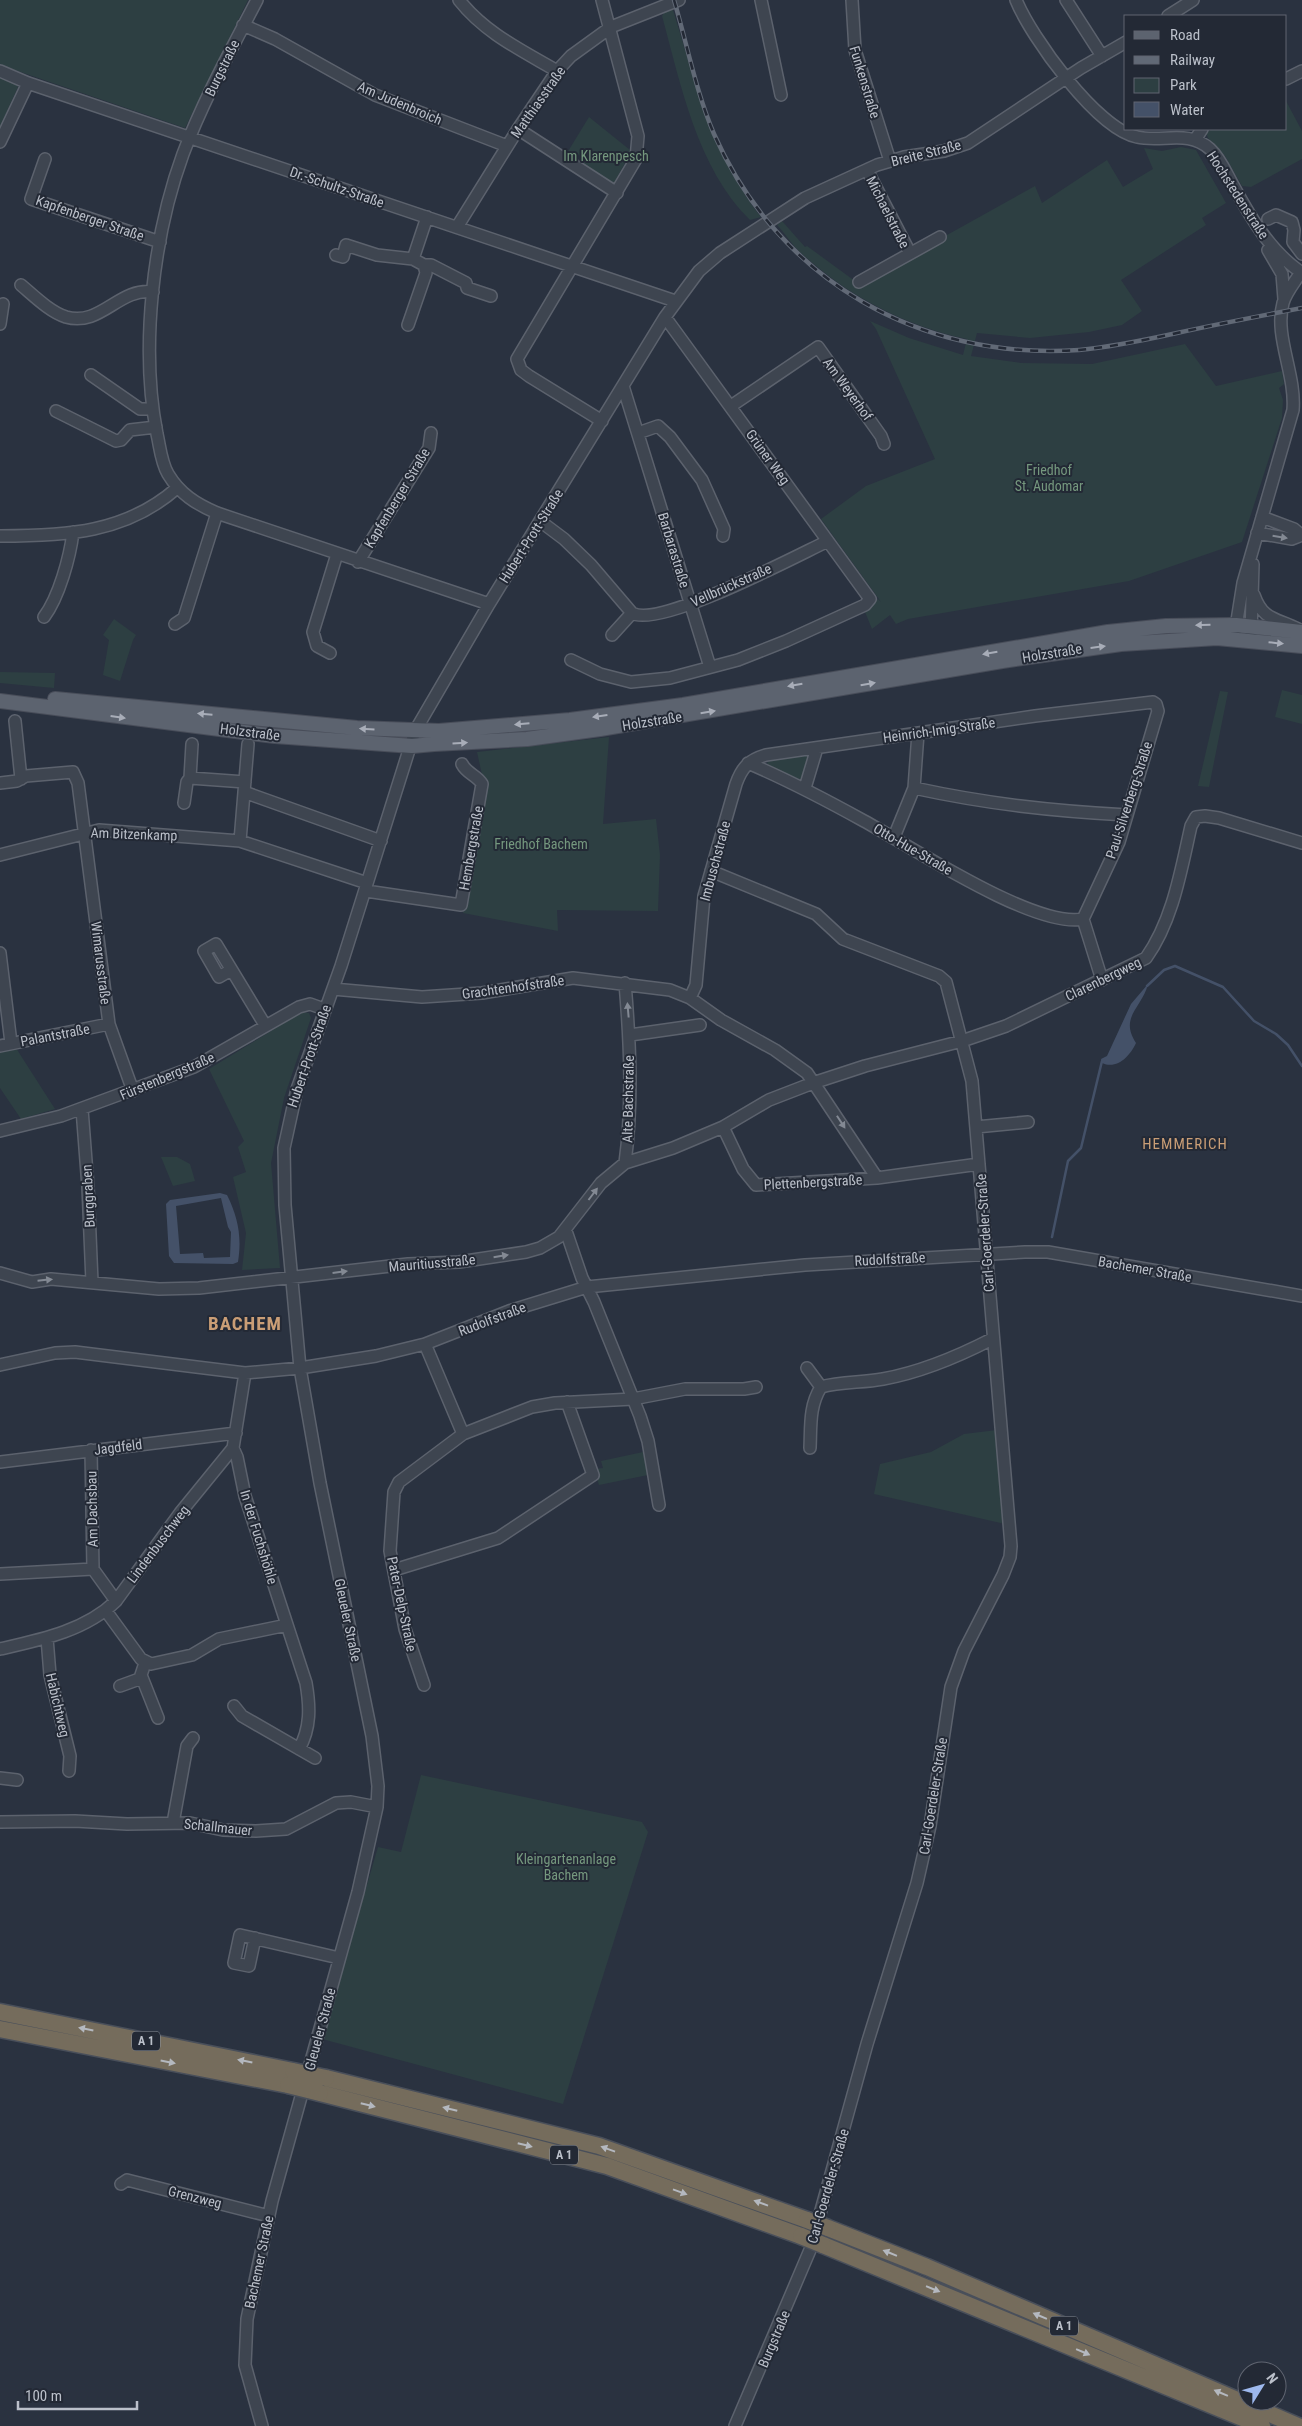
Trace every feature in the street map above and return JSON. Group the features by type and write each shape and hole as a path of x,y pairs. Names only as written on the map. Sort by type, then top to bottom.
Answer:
{"highway":[{"name":"A 1","path":"0,2012 323,2086 599,2146 828,2228 927,2268 1298,2426"},
{"name":"A 1","path":"0,2029 290,2078"},
{"name":"A 1","path":"323,2086 607,2166 801,2236 817,2248 1262,2426"}],"main road":[{"name":"Holzstraße","path":"0,693 216,715 415,731 570,720 683,705 1108,632 1166,626 1236,625 1251,633 1302,646"},
{"name":"Holzstraße","path":"0,701 275,736 412,746 554,736 1090,648 1167,640 1234,639 1251,633 1302,631"}],"street":[{"name":"Burgstraße","path":"190,138 257,0"},
{"path":"459,0 480,24 492,33 557,71"},
{"path":"602,0 611,27 638,136 636,159 519,352 518,364 529,376 602,421"},
{"name":"Matthiasstraße","path":"457,227 507,146 557,71 586,43 611,27 679,0"},
{"path":"760,0 781,94"},
{"name":"Funkenstraße","path":"852,0 854,50 890,161"},
{"path":"1016,0 1031,30 1067,77 1102,117 1125,133 1146,139 1179,137 1195,140 1201,130"},
{"path":"1066,0 1102,56"},
{"path":"1169,15 1180,4 1193,0"},
{"name":"Am Judenbroich","path":"244,26 289,46 375,95 507,146"},
{"name":"Breite Straße","path":"720,253 805,198 867,170 890,161 950,149 968,143 1067,77 1124,43"},
{"name":"Dr.-Schultz-Straße","path":"0,71 28,83 675,301"},
{"path":"1287,78 1302,71"},
{"path":"0,142 28,83"},
{"path":"518,129 617,192"},
{"name":"Kapfenberger Straße","path":"190,138 175,180 160,242 153,292 150,356 156,427 164,464 177,488 194,503 217,514 488,604"},
{"name":"Hochstedenstraße","path":"1195,140 1214,153 1255,223 1276,250 1301,273 1284,299 1281,312 1282,330 1297,413 1262,517 1253,552"},
{"name":"Kapfenberger Straße","path":"45,158 30,199 160,242"},
{"name":"Michaelstraße","path":"867,170 910,253"},
{"path":"1268,220 1276,215 1292,222 1294,230 1293,242 1302,254"},
{"path":"414,258 427,217"},
{"path":"1255,223 1282,274 1284,299"},
{"name":"Michaelstraße","path":"859,282 940,237"},
{"path":"336,255 343,257 346,245 377,256 414,258 424,265 432,266 466,283 467,288 491,296"},
{"name":"Hubert-Prott-Straße","path":"292,1279 285,1205 285,1139 296,1089 324,1009 333,989 412,746 415,731 488,604 675,301 697,273 720,253"},
{"path":"408,325 426,273 424,265"},
{"path":"21,286 56,312 71,318 86,317 100,313 132,293 141,290 153,292"},
{"path":"0,324 3,304"},
{"name":"Grüner Weg","path":"665,317 870,599 865,605 786,641 738,660 710,667"},
{"name":"Am Weyerhof","path":"731,406 818,347 881,436 884,444"},
{"path":"91,376 140,409 153,409"},
{"name":"Barbarastraße","path":"622,386 710,667"},
{"path":"56,410 116,441 120,440 130,430 156,427"},
{"path":"638,433 658,426 670,437 702,480 724,529 723,536"},
{"name":"Kapfenberger Straße","path":"358,562 429,448 431,433"},
{"path":"0,536 28,536 73,532 107,526 133,518 152,508 177,488"},
{"path":"175,624 184,618 217,514"},
{"path":"1262,517 1302,535"},
{"path":"540,521 564,539 587,561 632,613 612,634"},
{"path":"44,617 52,606 71,546 73,532"},
{"path":"1257,533 1292,539 1302,535"},
{"name":"Vellbrückstraße","path":"632,613 646,617 691,604 828,541"},
{"path":"1251,633 1253,552"},
{"path":"1234,639 1243,583 1253,552"},
{"path":"330,653 318,646 313,632 337,554"},
{"name":"Holzstraße","path":"1253,593 1260,609 1266,616 1302,631"},
{"path":"571,660 600,674 631,682 670,678 710,667"},
{"name":"Heinrich-Imig-Straße","path":"748,762 766,755 918,732 1148,702 1156,704"},
{"name":"Paul-Silverberg-Straße","path":"1084,919 1119,842 1158,711 1156,704"},
{"path":"0,783 21,779 15,720"},
{"path":"894,837 914,788 918,732"},
{"path":"184,803 187,782 190,778 192,744"},
{"path":"240,841 248,744"},
{"path":"805,788 817,748"},
{"name":"Imbuschstraße","path":"690,998 696,985 703,905 711,871 741,769 748,762"},
{"name":"Otto-Hue-Straße","path":"748,762 805,788 894,837 938,864 1000,896 1061,920 1084,919"},
{"name":"Hembergstraße","path":"366,887 462,905 482,784 480,779 465,771 462,764"},
{"name":"Wimarusstraße","path":"21,779 26,776 73,772 78,783 109,1024 133,1091"},
{"path":"190,778 245,787 381,841"},
{"path":"914,788 974,801 1052,811 1127,815"},
{"name":"Clarenbergweg","path":"813,1083 866,1066 962,1041 1025,1018 1146,958 1155,945 1166,919 1191,826 1196,818 1205,816 1219,818 1302,843"},
{"name":"Am Bitzenkamp","path":"0,855 99,830 240,841 366,887"},
{"name":"Carl-Goerdeler-Straße","path":"711,871 816,914 843,939 942,978 948,987 972,1081 987,1254 992,1340 1010,1532 1010,1557 1003,1575 964,1651 951,1687 930,1826 917,1883 867,2044 817,2248"},
{"path":"1084,919 1102,980"},
{"path":"0,953 6,1045"},
{"path":"231,970 265,1026"},
{"name":"Grachtenhofstraße","path":"333,989 422,997 482,993 573,978 670,990 690,998 721,1020 775,1050 807,1072 877,1178"},
{"name":"Alte Bachstraße","path":"625,983 630,1035 628,1140 625,1163"},
{"name":"Fürstenbergstraße","path":"0,1131 82,1109 194,1067 306,1004 324,1009"},
{"name":"Alte Bachstraße","path":"630,1035 683,1022 700,1025"},
{"name":"Palantstraße","path":"6,1045 109,1024"},
{"name":"Mauritiusstraße","path":"0,1273 32,1282 51,1279 159,1289 199,1288 292,1279 408,1264 459,1262 526,1252 550,1243 566,1230 601,1183 625,1163 673,1148 723,1127 769,1100 813,1083"},
{"name":"Burggraben","path":"82,1109 92,1282"},
{"path":"976,1127 1028,1122"},
{"name":"Plettenbergstraße","path":"723,1127 743,1169 756,1185 877,1178"},
{"path":"877,1178 979,1164"},
{"path":"566,1230 586,1287 648,1441 659,1504"},
{"name":"Bachemer Straße","path":"987,1254 1048,1252 1302,1296"},
{"name":"Rudolfstraße","path":"0,1364 55,1353 75,1352 245,1373 300,1368 376,1356 425,1344 509,1311 586,1287 738,1273 805,1264 987,1254"},
{"name":"Gleueler Straße","path":"292,1279 300,1368 320,1483 377,1765 376,1807 358,1892 301,2100"},
{"path":"821,1387 881,1380 915,1372 946,1362 992,1340"},
{"path":"425,1344 463,1434"},
{"path":"807,1368 821,1387"},
{"name":"Lindenbuschweg","path":"0,1649 46,1638 106,1611 116,1601 180,1513 233,1448 245,1373"},
{"name":"Pater-Delp-Straße","path":"424,1685 404,1629 390,1551 395,1487 398,1482 463,1434 532,1407 567,1402 633,1400 684,1389 744,1389 756,1387"},
{"path":"810,1448 811,1409 821,1387"},
{"path":"394,1570 498,1538 593,1475 567,1402"},
{"name":"Jagdfeld","path":"0,1462 236,1433"},
{"name":"In der Fuchshöhle","path":"233,1448 237,1457 245,1496 308,1696 308,1726 299,1749"},
{"name":"Am Dachsbau","path":"91,1450 93,1569"},
{"path":"0,1574 93,1569 116,1601"},
{"path":"106,1611 145,1663 142,1678 158,1718"},
{"path":"145,1663 158,1664 192,1655 219,1640 287,1625"},
{"name":"Habichtweg","path":"46,1638 50,1675 70,1756 69,1771"},
{"path":"120,1686 142,1678"},
{"path":"234,1706 242,1716 315,1758"},
{"name":"Schallmauer","path":"173,1823 187,1746 193,1738"},
{"path":"0,1778 17,1780"},
{"name":"Schallmauer","path":"0,1822 173,1823 204,1825 230,1830 274,1830 286,1829 336,1803 351,1802 376,1807"},
{"path":"255,1938 339,1958"},
{"name":"Bachemer Straße","path":"262,2426 245,2365 247,2319 269,2216 301,2100"},
{"name":"Grenzweg","path":"121,2184 127,2180 269,2216"},
{"name":"Burgstraße","path":"734,2426 817,2248"}],"green space":[{"path":"0,0 248,0 185,128 0,65"},
{"path":"672,7 707,116 718,143 744,193 761,217 750,220 732,199 704,151 684,97 662,16 666,9"},
{"path":"0,78 17,84 18,87 0,127"},
{"path":"1287,103 1302,131 1302,159 1251,187 1242,186 1225,156 1208,138 1206,133 1210,130 1287,130"},
{"name":"Im Klarenpesch","path":"589,117 630,150 614,183 582,165 585,159 573,151 570,155 567,153"},
{"name":"Friedhof St. Audomar","path":"1181,147 1196,150 1226,203 1202,218 1206,225 1121,280 1142,311 1122,325 1089,332 1030,338 977,333 971,356 1021,363 1092,364 1185,344 1216,386 1282,371 1284,384 1279,388 1283,400 1282,418 1242,542 1129,581 908,619 896,624 890,615 872,629 863,607 878,599 881,602 821,519 866,486 935,459 876,329 870,321 909,338 963,355 967,339 922,326 858,296 819,269 794,246 777,225 782,221 805,247 807,246 859,284 1035,186 1042,203 1107,160 1123,187 1153,169 1144,148 1162,151"},
{"path":"114,619 136,635 120,681 103,675 109,640 103,635"},
{"path":"0,672 55,673 54,688 0,683"},
{"path":"1282,690 1302,695 1302,724 1275,717"},
{"path":"1220,691 1228,692 1209,787 1198,786"},
{"name":"Friedhof Bachem","path":"609,737 603,824 656,819 660,855 658,911 557,910 558,931 463,913 485,788 477,752"},
{"path":"806,754 809,756 801,780 770,768 767,763 771,759"},
{"path":"302,1012 309,1013 311,1018 284,1098 271,1163 280,1268 242,1270 246,1233 233,1177 246,1172 238,1147 244,1141 209,1069"},
{"path":"16,1048 55,1109 21,1119 0,1088 0,1052"},
{"path":"161,1157 177,1157 190,1164 195,1181 173,1186"},
{"path":"997,1430 1005,1524 874,1494 880,1464 931,1452 964,1434"},
{"path":"643,1452 648,1475 599,1485 594,1469 603,1468 601,1461"},
{"name":"Kleingartenanlage Bachem","path":"421,1775 642,1822 648,1832 563,2104 322,2039 378,1847 401,1852"}],"water":[{"path":"1148,984 1131,1019 1131,1034 1136,1043 1127,1057 1118,1063 1108,1065 1102,1063 1101,1059 1107,1056 1131,1004"},
{"path":"220,1193 227,1195 238,1227 240,1244 238,1262 233,1264 174,1263 169,1256 166,1204 170,1200","holes":["221,1198 231,1232 230,1257 204,1258 203,1253 180,1254 176,1206"]}],"waterway":[{"path":"1147,986 1164,970 1175,966 1223,987 1254,1021 1276,1034 1288,1045 1302,1066"},
{"path":"1052,1237 1068,1161 1081,1148 1102,1061 1104,1061"}],"railway":[{"path":"674,0 708,118 714,134 742,186 776,231 816,270 862,301 911,325 964,342 1021,350 1079,350 1104,347 1302,308"}],"district":[{"name":"HEMMERICH","path":"1185,1144"},
{"name":"BACHEM","path":"245,1323"}]}
